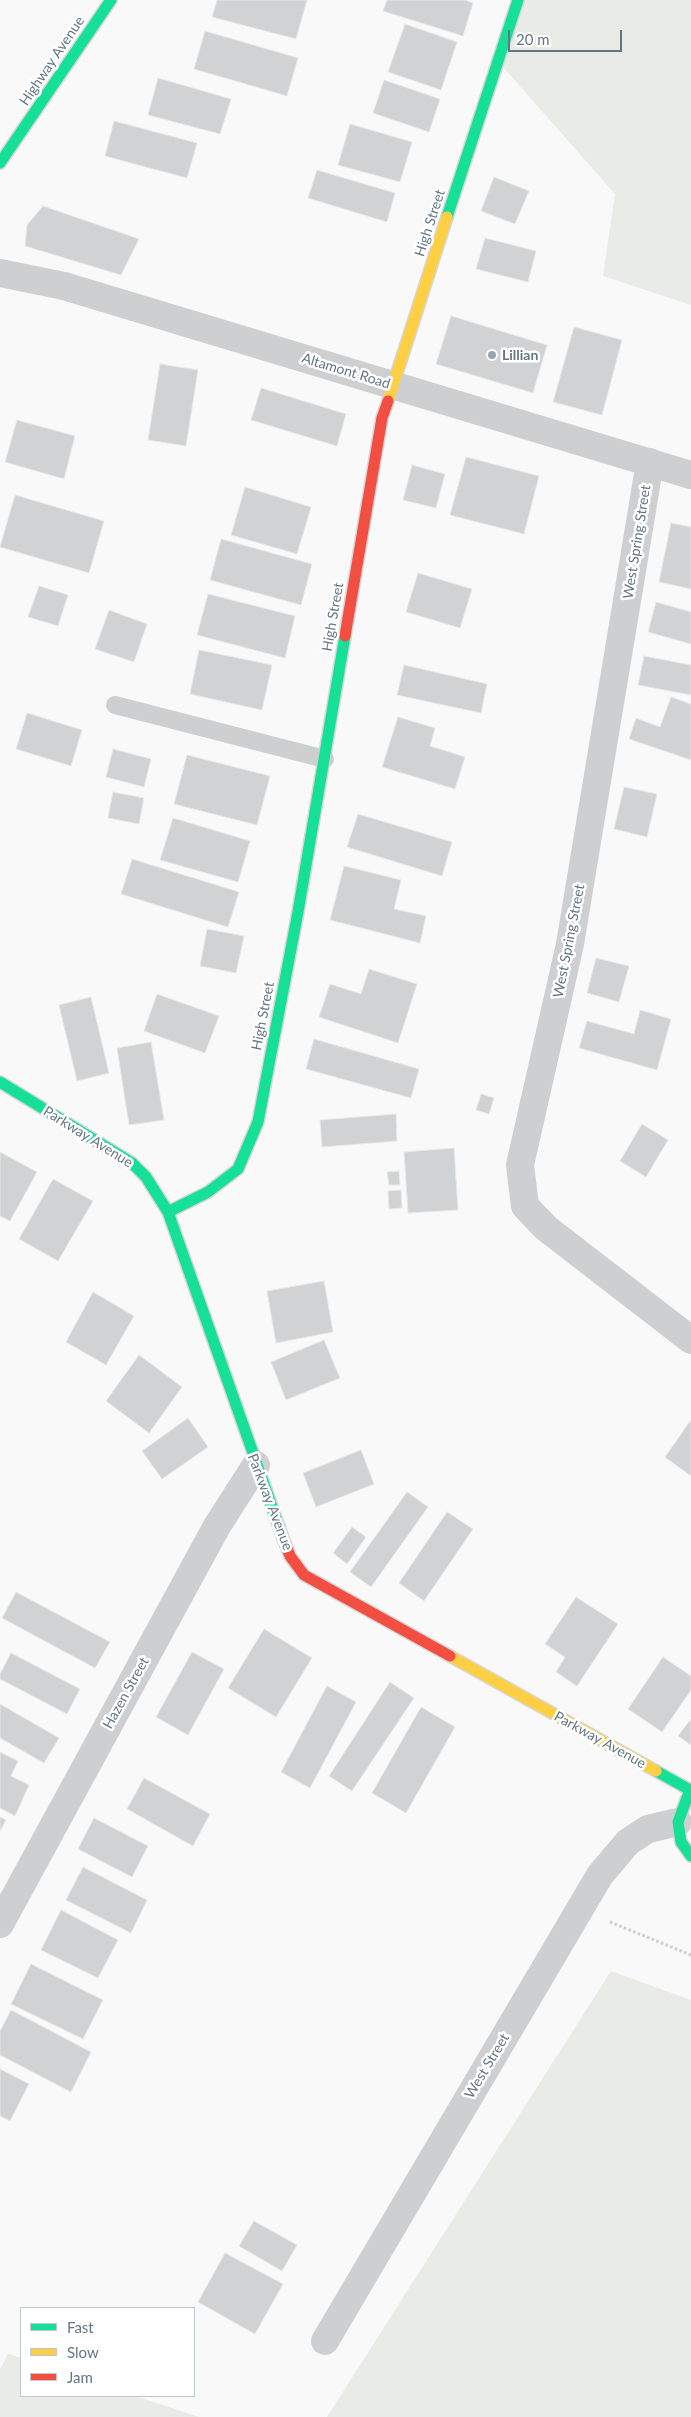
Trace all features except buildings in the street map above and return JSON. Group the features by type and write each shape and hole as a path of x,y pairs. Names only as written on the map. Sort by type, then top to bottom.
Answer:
{"street":[{"name":"Highway Avenue","path":"0,163 111,0"},
{"name":"High Street","path":"168,1212 208,1192 238,1170 258,1122 298,912 382,418 518,0"},
{"name":"Altamont Road","path":"0,273 64,286 691,475"},
{"name":"West Spring Street","path":"650,462 570,944 520,1165 525,1206 546,1228 691,1340"},
{"name":"Parkway Avenue","path":"1,1083 132,1163 146,1177 168,1212 256,1465 290,1556 304,1576 691,1790"},
{"name":"Hazen Street","path":"0,1924 217,1526 256,1465"},
{"path":"691,1790 678,1822 681,1842 691,1856"},
{"name":"West Street","path":"325,2341 600,1875 628,1842 648,1829 678,1822"}],"lane":[{"path":"115,705 324,760"}],"path":[{"path":"580,1908 691,1955"}],"shaded area":[{"path":"521,0 691,0 691,305 603,276 615,194 503,67"},
{"path":"611,1971 691,2000 691,2417 327,2417"},
{"path":"8,2354 20,2358 20,2397 138,2397 199,2417 0,2417 0,2369"}],"traffic: fast":[{"path":"0,163 111,0"},
{"path":"447,217 518,0"},
{"path":"168,1212 208,1192 238,1169 258,1122 298,912 345,636"},
{"path":"0,1082 132,1163 146,1177 168,1212 283,1538"},
{"path":"656,1771 690,1790 678,1822 681,1842 691,1856"}],"traffic: slow":[{"path":"388,401 447,217"},
{"path":"450,1656 656,1771"}],"traffic: jam":[{"path":"345,636 382,418 388,401"},
{"path":"283,1538 290,1556 304,1575 450,1656"}],"place":[{"name":"Lillian","path":"492,355"}]}
